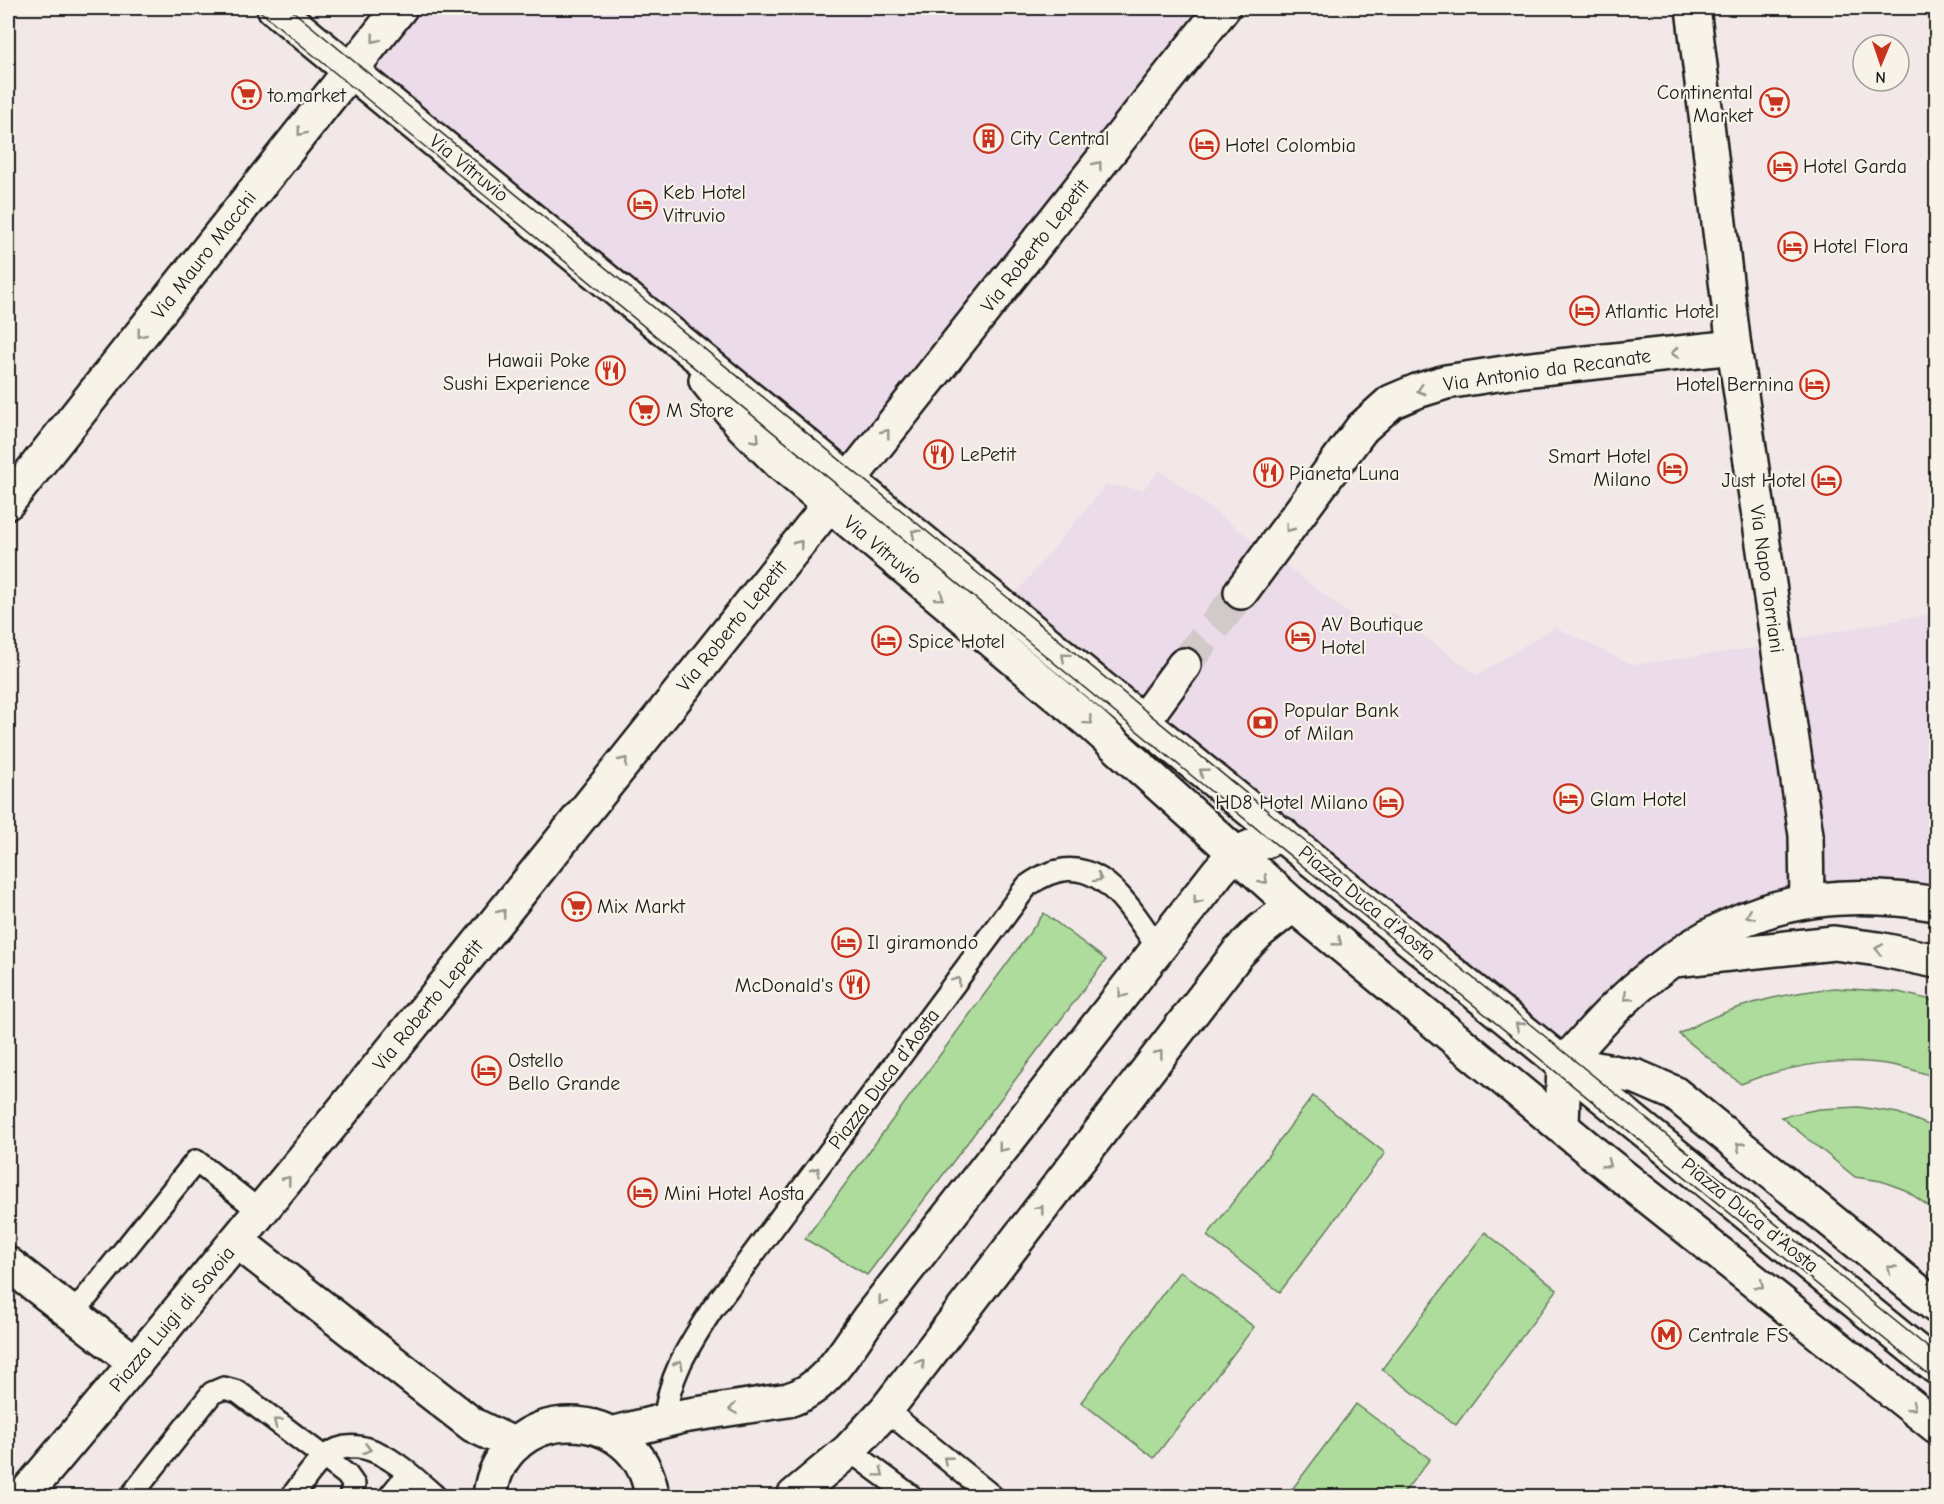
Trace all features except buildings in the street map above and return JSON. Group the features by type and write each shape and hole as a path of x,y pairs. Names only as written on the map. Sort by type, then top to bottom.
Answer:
{"street":[{"name":"Via Vitruvio","path":"274,8 1143,721"},
{"name":"Via Mauro Macchi","path":"8,502 400,8"},
{"name":"Via Roberto Lepetit","path":"237,1241 830,505 1223,8"},
{"name":"Via Napo Torriani","path":"1693,8 1734,347 1806,835 1807,900"},
{"name":"Via Vitruvio","path":"665,329 742,425 780,463 1122,749 1234,854"},
{"name":"Via Antonio da Recanate","path":"1241,592 1362,428 1380,409 1404,396 1446,382 1522,370 1734,347"},
{"path":"1143,721 1184,664"},
{"name":"Piazza Duca d'Aosta","path":"1143,721 1936,1367"},
{"name":"Piazza Duca d'Aosta","path":"611,1434 665,1420 788,1400 801,1396 823,1380 1158,948 1234,854 1282,834"},
{"path":"1234,854 1562,1126 1936,1426"},
{"path":"1562,1126 1564,1063 1618,1005 1673,961 1715,932 1760,912 1807,900 1876,897 1936,904"},
{"path":"794,1497 849,1450 886,1410 1238,953 1260,931 1293,905"},
{"path":"1673,961 1834,943 1936,961"},
{"name":"Piazza Duca d'Aosta","path":"1564,1063 1637,1077 1674,1093 1936,1306"},
{"name":"Piazza Luigi di Savoia","path":"22,1491 136,1363 237,1241 473,1425 515,1445"},
{"path":"8,1264 136,1363"},
{"path":"490,1497 498,1467 515,1445 537,1431 561,1424 587,1425 611,1434 636,1455 650,1484 652,1497"}],"lane":[{"name":"Piazza Duca d'Aosta","path":"665,1420 667,1396 674,1374 687,1348 711,1311 1027,886 1053,871 1065,869 1092,873 1107,882 1118,894 1158,948"},
{"path":"73,1314 196,1161 261,1212"},
{"path":"131,1497 212,1393 224,1388 238,1392 347,1474 354,1485 350,1497"},
{"path":"886,1410 992,1497"},
{"path":"292,1497 323,1458 349,1446 363,1447 378,1452 408,1474 429,1495"},
{"path":"849,1450 910,1497"},
{"path":"390,1497 408,1474"}],"shaded area":[{"path":"408,8 1220,8 850,474 359,71"},
{"path":"1160,470 1373,632 1392,612 1477,675 1555,627 1633,665 1768,646 1800,895 1760,904 1564,1059 1008,603 1106,485 1143,490"},
{"path":"1936,613 1936,896 1811,894 1784,641"}],"green space":[{"path":"1044,913 1106,960 867,1275 805,1239"},
{"path":"1834,988 1898,992 1936,1001 1936,1078 1888,1064 1838,1062 1789,1069 1741,1084 1679,1034 1716,1016 1754,1003"},
{"path":"1313,1096 1385,1153 1280,1292 1207,1236"},
{"path":"1859,1107 1898,1113 1936,1128 1936,1211 1905,1190 1881,1181 1855,1177 1781,1117 1819,1109"},
{"path":"1485,1232 1557,1290 1456,1425 1382,1369"},
{"path":"1180,1271 1254,1327 1154,1458 1081,1402"},
{"path":"1356,1404 1430,1459 1401,1496 1287,1496"}],"tunnel":[{"path":"1184,665 1241,592"}],"tram line":[{"path":"256,8 1192,776 1936,1381"},
{"path":"289,8 1286,826 1936,1354"}],"place":[{"name":"to.market","path":"247,95"},
{"name":"Continental Market","path":"1774,103"},
{"name":"City Central","path":"989,138"},
{"name":"Hotel Colombia","path":"1204,145"},
{"name":"Hotel Garda","path":"1782,166"},
{"name":"Keb Hotel Vitruvio","path":"642,204"},
{"name":"Hotel Flora","path":"1792,246"},
{"name":"Atlantic Hotel","path":"1584,311"},
{"name":"Hawaii Poke Sushi Experience","path":"611,371"},
{"name":"Hotel Bernina","path":"1815,384"},
{"name":"M Store","path":"645,410"},
{"name":"LePetit","path":"939,454"},
{"name":"Smart Hotel Milano","path":"1672,468"},
{"name":"Pianeta Luna","path":"1268,473"},
{"name":"Just Hotel","path":"1827,480"},
{"name":"AV Boutique Hotel","path":"1300,636"},
{"name":"Spice Hotel","path":"887,641"},
{"name":"Popular Bank of Milan","path":"1263,722"},
{"name":"Glam Hotel","path":"1569,799"},
{"name":"HD8 Hotel Milano","path":"1389,802"},
{"name":"Mix Markt","path":"576,906"},
{"name":"Il giramondo","path":"846,942"},
{"name":"McDonald's","path":"854,985"},
{"name":"Ostello Bello Grande","path":"487,1071"},
{"name":"Mini Hotel Aosta","path":"643,1193"},
{"name":"Centrale FS","path":"1667,1335"}]}
